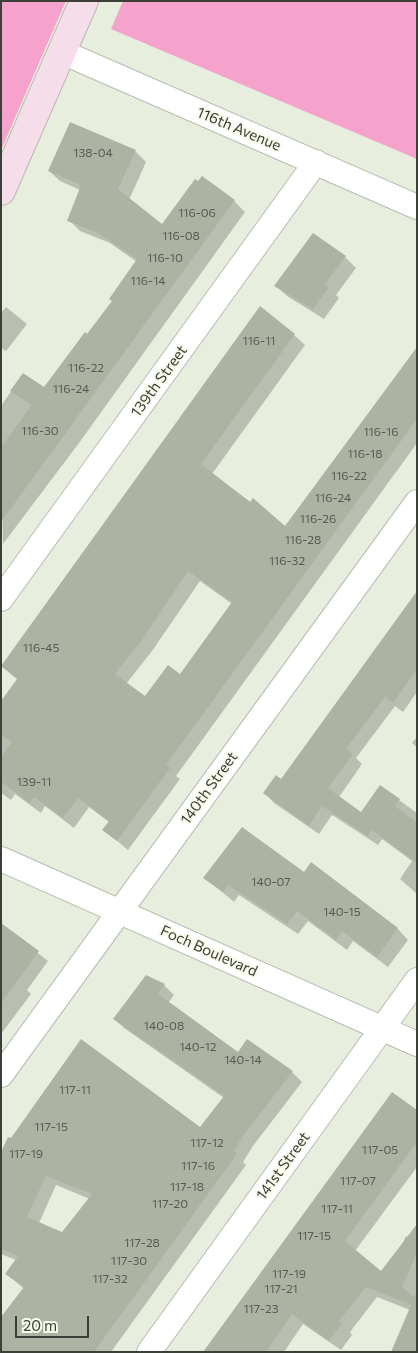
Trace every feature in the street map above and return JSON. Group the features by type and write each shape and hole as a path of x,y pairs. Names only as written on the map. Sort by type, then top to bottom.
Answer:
{"main road":[{"path":"1,190 84,1"}],"street":[{"name":"116th Avenue","path":"62,52 417,206"},
{"name":"139th Street","path":"1,599 316,162"},
{"name":"140th Street","path":"1,1075 417,502"},
{"name":"Foch Boulevard","path":"1,859 417,1044"},
{"name":"141st Street","path":"149,1352 417,980"}],"shaded area":[{"path":"1,1 66,1 1,150"},
{"path":"123,1 417,1 417,159 111,29"}],"building":[{"path":"70,122 136,150 118,189 162,224 195,179 198,181 202,176 235,200 1,522 1,447 32,405 10,391 23,373 44,387 85,332 87,334 112,301 109,299 137,259 98,233 67,221 81,185 48,171"},
{"path":"313,233 346,256 325,284 329,287 313,309 274,286"},
{"path":"260,306 295,334 201,464 250,502 253,498 285,526 417,347 417,419 166,765 170,768 117,841 102,830 109,821 78,798 63,818 34,797 30,803 1,782 1,757 12,742 1,735 1,701 17,679 1,666","holes":["188,571 232,602 180,674 168,665 145,696 115,674 142,640"]},
{"path":"417,591 417,669 393,703 385,697 346,749 353,754 328,788 361,812 380,785 400,799 395,806 417,822 417,863 372,830 368,836 322,806 309,826 263,793 276,775 281,779"},
{"path":"242,827 304,872 311,862 398,928 377,957 342,931 336,940 297,911 287,924 228,885 223,892 203,878"},
{"path":"1,923 39,951 1,1004"},
{"path":"146,975 165,984 158,994 238,1052 247,1039 293,1071 243,1136 234,1151 237,1154 94,1352 1,1352 1,1317 24,1287 5,1274 18,1256 1,1249 1,1152 8,1137 11,1138 81,1039 200,1127 224,1096 113,1019","holes":["46,1176 92,1194 62,1232 27,1217"]},
{"path":"392,1092 417,1110 417,1142 345,1241 381,1271 417,1224 417,1253 402,1287 414,1297 417,1291 417,1352 391,1352 411,1305 366,1287 339,1321 342,1323 329,1341 292,1314 266,1352 203,1352"}]}
